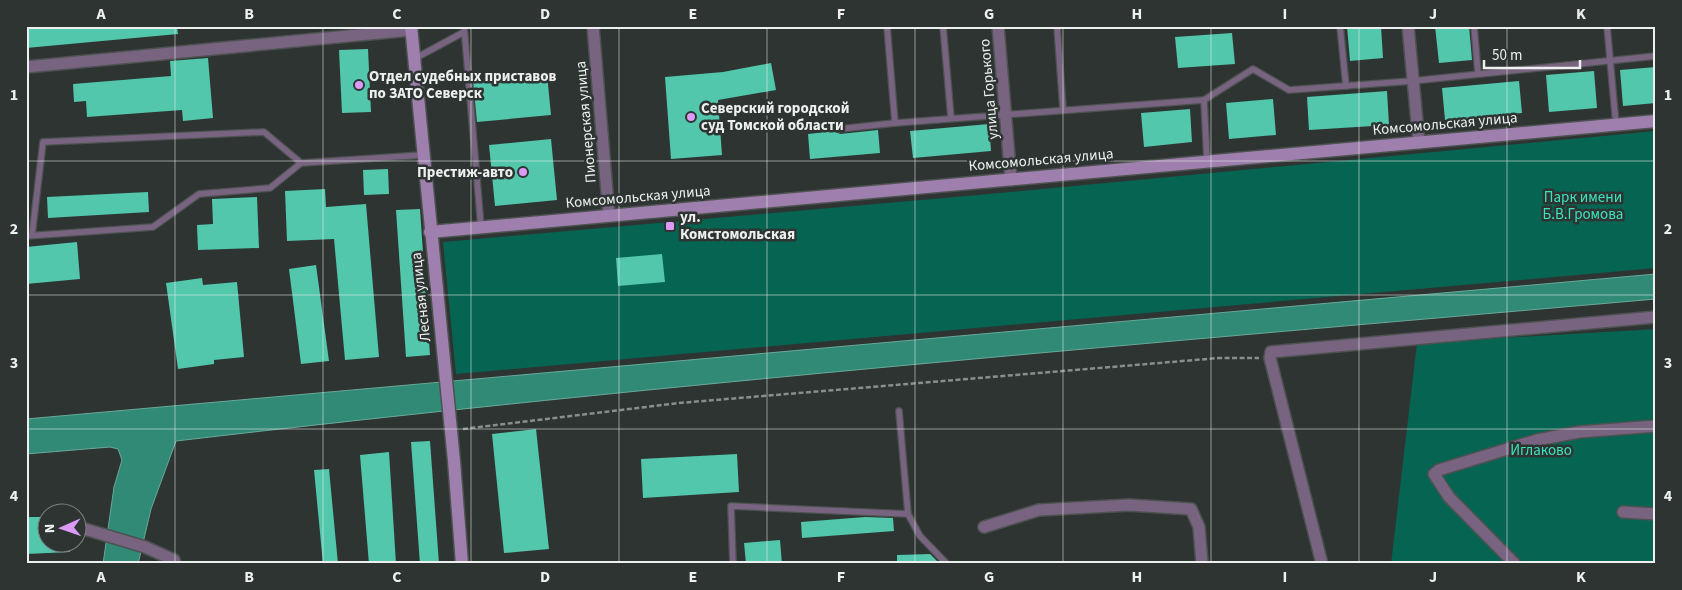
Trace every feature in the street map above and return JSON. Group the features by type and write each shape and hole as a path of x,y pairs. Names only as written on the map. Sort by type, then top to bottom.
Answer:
{"main road":[{"name":"Лесная улица","path":"411,28 451,430 462,564"},
{"name":"Комсомольская улица","path":"430,232 1207,161 1419,144 1656,121"}],"street":[{"name":"Пионерская улица","path":"593,26 610,216"},
{"name":"улица Горького","path":"998,26 1011,180"},
{"path":"1408,26 1419,144"},
{"path":"26,67 411,28"},
{"path":"1322,564 1270,358 1271,352 1656,317"},
{"path":"1515,564 1449,497 1434,474 1439,470 1537,440 1579,432 1656,426"},
{"path":"984,527 1039,510 1130,505 1191,509 1199,527 1202,564"},
{"path":"1623,512 1656,514"},
{"path":"88,530 145,547 174,560 175,564"}],"lane":[{"path":"887,26 895,123"},
{"path":"943,26 951,118"},
{"path":"1057,26 1063,109"},
{"path":"1340,26 1346,86"},
{"path":"1474,26 1478,73"},
{"path":"1607,26 1616,125"},
{"path":"414,58 464,29 480,227"},
{"path":"839,129 1063,109 1204,100 1253,69 1289,90 1412,81 1656,56"},
{"path":"1204,100 1207,161"},
{"path":"301,163 264,132 43,142 29,235 153,227 199,194 270,188 301,163 423,155"},
{"path":"899,412 908,514 920,536 947,564"},
{"path":"733,564 731,506 908,514"}],"path":[{"path":"451,430 679,403 891,384 1219,358 1270,358"}],"green space":[{"name":"Парк имени Б.В.Громова","path":"1656,131 1656,268 456,374 443,242 978,195"},
{"name":"Иглаково","path":"1656,329 1656,564 1391,564 1417,343"}],"shaded area":[{"path":"1656,274 1656,299 730,382 545,400 176,441 151,509 138,564 103,564 114,487 122,460 118,449 110,447 26,454 26,419"}],"building":[{"path":"26,26 177,26 178,34 26,48"},
{"path":"1347,26 1381,26 1383,58 1350,61"},
{"path":"1435,26 1469,26 1472,60 1439,63"},
{"path":"1232,33 1235,64 1178,68 1175,37"},
{"path":"368,49 371,112 342,113 339,50"},
{"path":"208,58 213,118 183,121 182,110 87,117 86,101 74,102 73,84 171,76 170,61"},
{"path":"771,63 776,90 718,100 722,155 671,159 665,77 723,72"},
{"path":"1656,67 1656,103 1623,106 1620,70"},
{"path":"1594,71 1597,108 1549,112 1546,75"},
{"path":"547,74 551,115 477,122 473,81"},
{"path":"1519,81 1522,113 1445,120 1442,88"},
{"path":"1387,91 1389,125 1309,130 1307,97"},
{"path":"1273,99 1276,135 1229,139 1226,103"},
{"path":"1190,109 1192,142 1144,147 1141,113"},
{"path":"989,124 991,151 913,158 910,131"},
{"path":"878,130 880,153 810,159 808,134 835,131 840,134"},
{"name":"Престиж-авто","path":"551,139 557,200 495,206 489,145"},
{"path":"388,169 389,194 364,195 363,170"},
{"path":"325,189 326,207 366,204 379,357 345,360 334,239 287,241 285,191"},
{"path":"148,192 149,212 48,218 47,197"},
{"path":"257,197 259,248 198,250 197,225 213,224 212,199"},
{"path":"420,209 430,355 406,357 396,210"},
{"path":"77,242 80,279 26,284 26,247"},
{"path":"662,254 665,282 618,286 616,258"},
{"path":"316,265 329,361 301,364 289,269"},
{"path":"202,278 203,285 237,282 244,357 214,360 214,364 178,369 166,283"},
{"path":"536,429 549,549 504,553 492,434"},
{"path":"430,441 439,564 420,564 411,442"},
{"path":"389,452 396,564 369,564 360,455"},
{"path":"737,454 739,492 643,498 641,459"},
{"path":"329,469 338,564 323,564 314,470"},
{"path":"26,517 38,517 38,552 70,552 26,554"},
{"path":"865,517 893,518 894,531 802,538 801,522"},
{"path":"780,540 782,564 746,564 744,543"},
{"path":"930,554 940,564 897,564 897,555"}],"place":[{"name":"Отдел судебных приставов по ЗАТО Северск","path":"359,85"},
{"name":"Северский городской суд Томской области","path":"691,117"},
{"name":"Престиж-авто","path":"523,172"},
{"name":"ул. Комстомольская","path":"670,226"}]}
